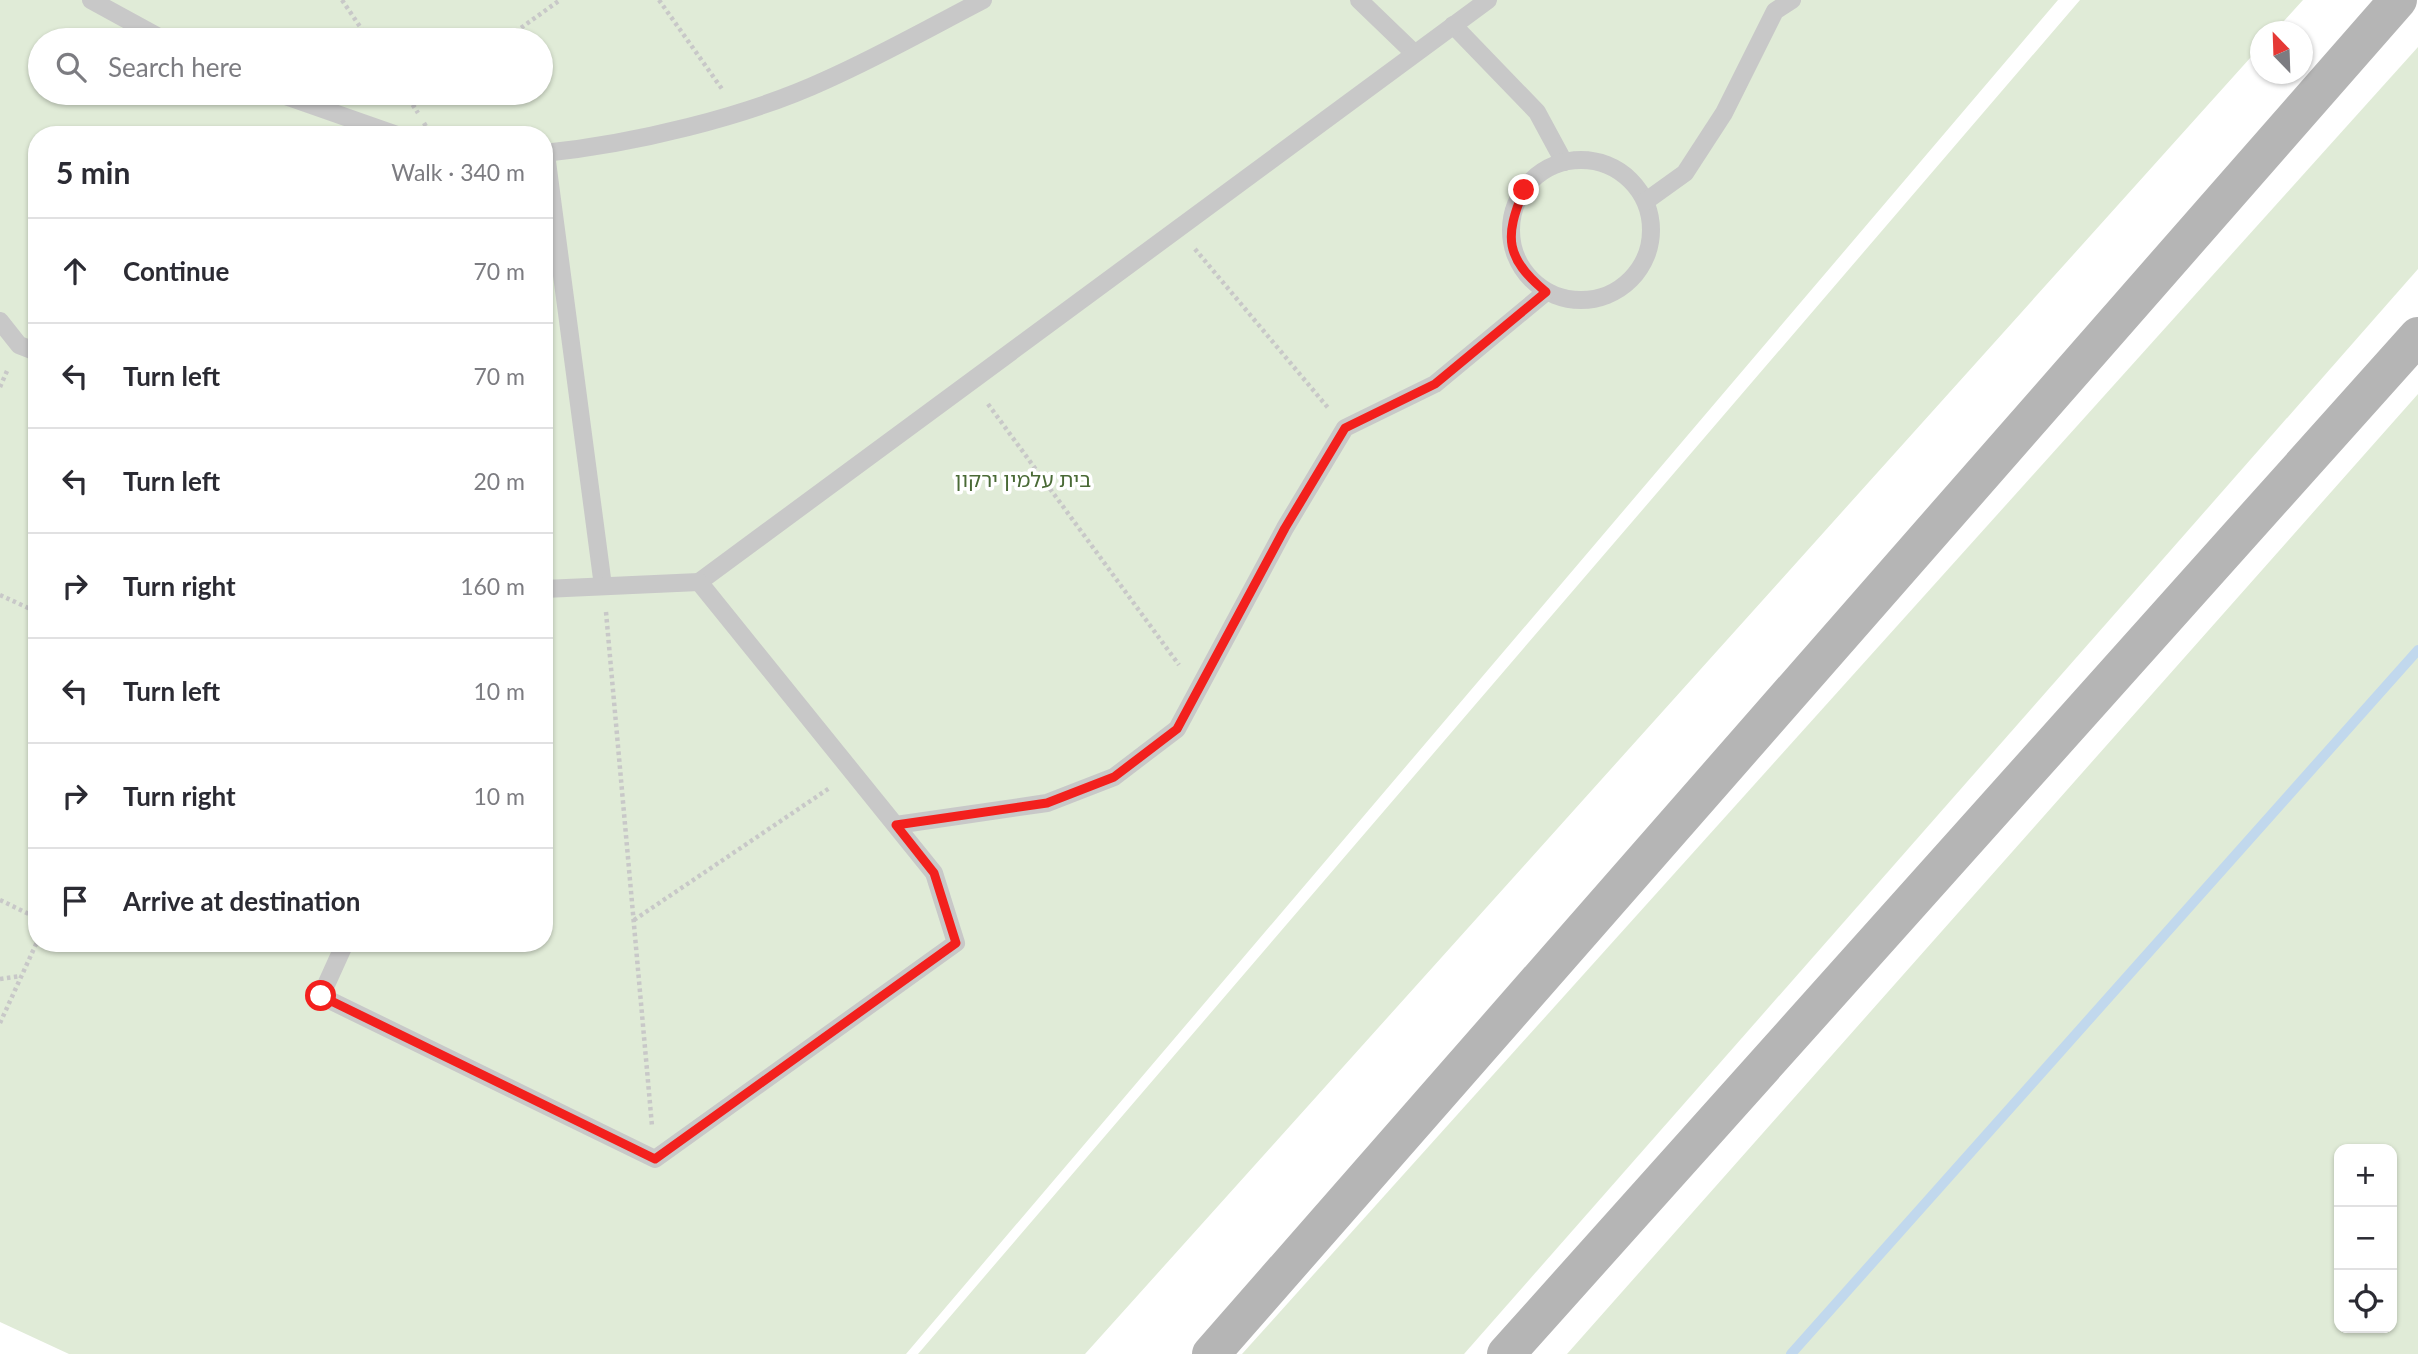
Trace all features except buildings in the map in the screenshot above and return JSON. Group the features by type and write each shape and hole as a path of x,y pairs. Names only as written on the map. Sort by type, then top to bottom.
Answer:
{"main road":[{"path":"1211,1354 2398,0"},
{"path":"1507,1354 2418,336"}],"lane":[{"path":"91,0 142,28"},
{"path":"553,152 645,135 739,113 825,81 983,0"},
{"path":"1359,0 1414,53"},
{"path":"553,589 698,582 1488,0"},
{"path":"1646,201 1685,173 1724,113 1775,11 1792,0"},
{"path":"1453,25 1537,112 1564,162"},
{"path":"311,105 371,126"},
{"path":"1589,160 1612,166 1632,180 1646,201 1652,232 1643,266 1629,283 1605,297 1581,301 1546,292 1526,275 1516,257 1511,221 1524,190 1541,172 1564,162 1589,160"},
{"path":"553,213 603,586"},
{"path":"896,825 1047,803 1114,777 1177,729 1285,528 1345,428 1435,384 1546,292"},
{"path":"0,320 19,345 28,348"},
{"path":"341,952 321,996 655,1159 956,943 934,873 698,582"}],"path":[{"path":"342,0 361,28"},
{"path":"521,28 560,0"},
{"path":"659,0 739,113"},
{"path":"1177,228 1345,428"},
{"path":"971,380 1198,691"},
{"path":"603,586 655,1159"},
{"path":"0,595 28,608"},
{"path":"634,920 852,773"},
{"path":"0,900 28,914"},
{"path":"0,1023 32,952"},
{"path":"0,979 21,976"}],"green space":[{"name":"בית עלמין ירקון","path":"0,0 2058,0 906,1354 69,1354 0,1322"},
{"path":"2080,0 2303,0 2284,21 2250,21 2250,58 1085,1354 918,1354"},
{"path":"2418,47 2418,269 1464,1354 1242,1354"},
{"path":"2418,394 2418,1354 1567,1354"}],"waterway":[{"path":"1791,1354 2418,650"}],"route":[{"path":"321,996 655,1159 956,943 934,873 896,825 1047,803 1114,777 1177,729 1285,528 1345,428 1435,384 1546,292 1526,275 1512,246 1511,221 1524,190"}]}
